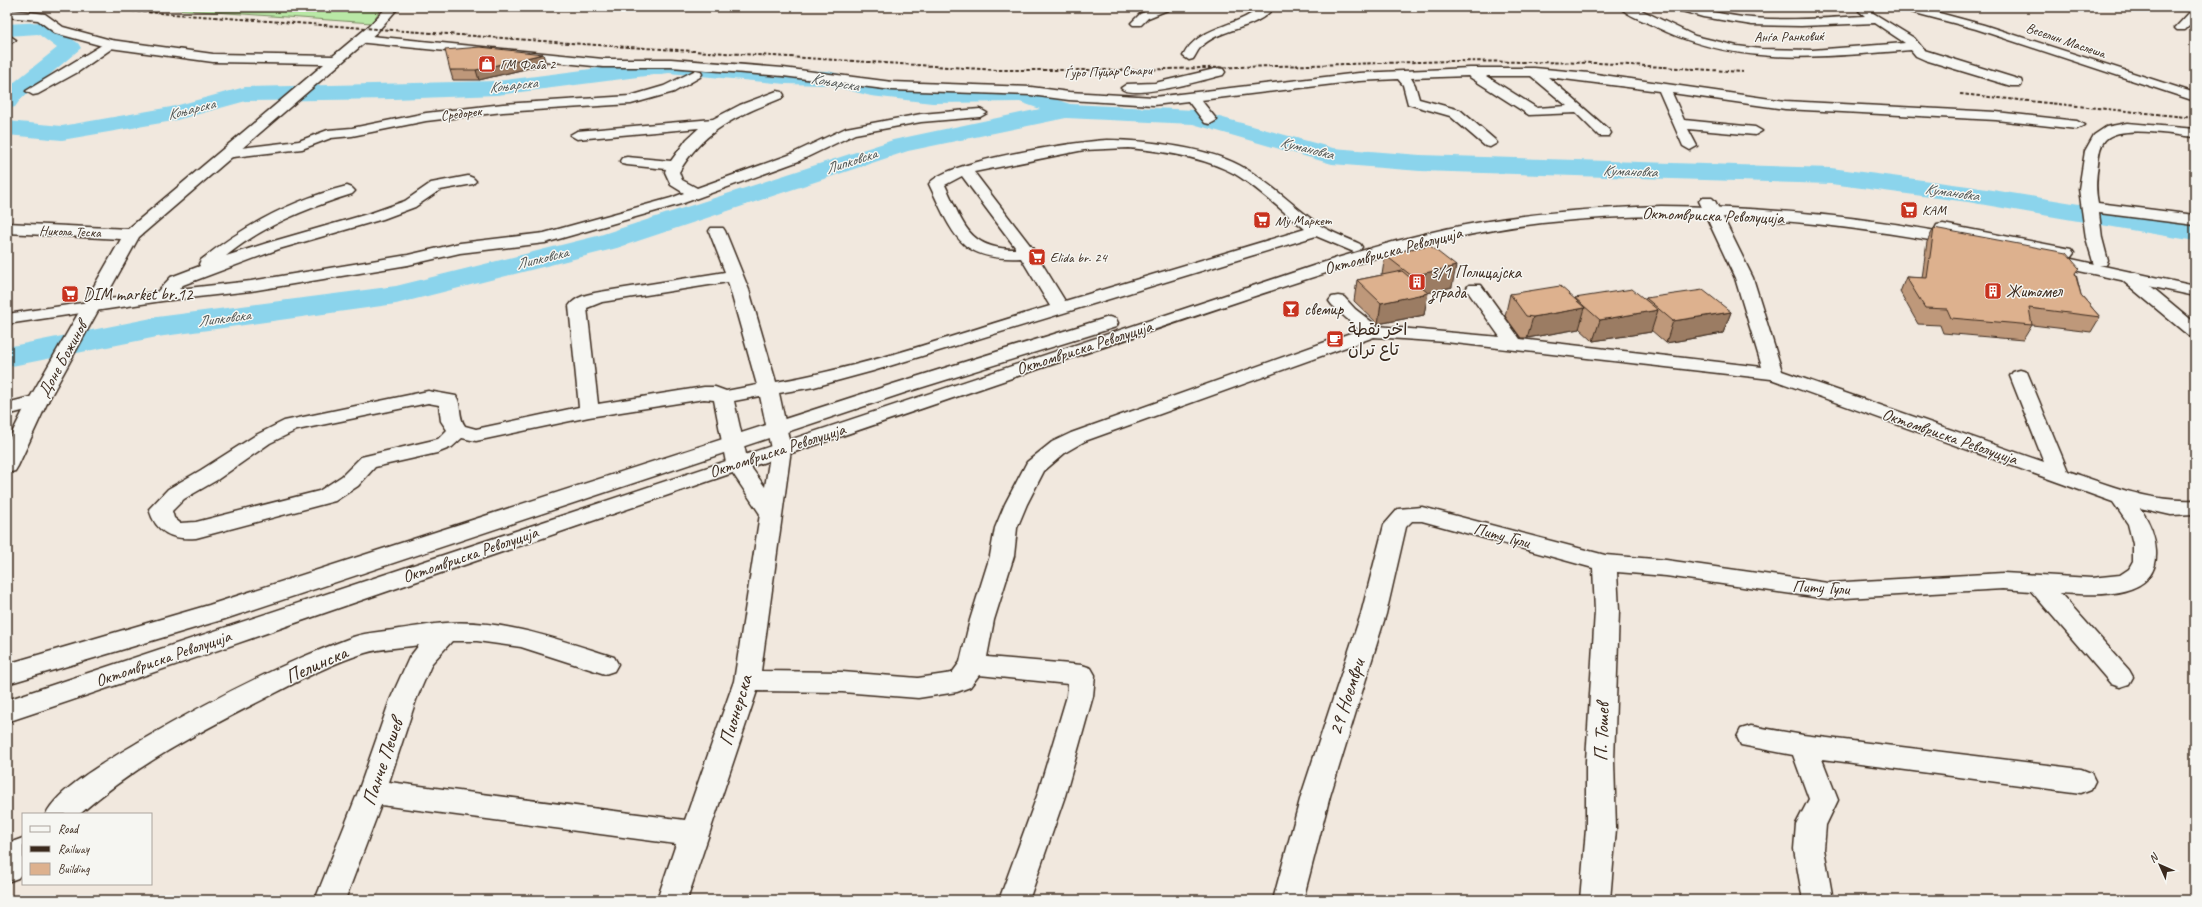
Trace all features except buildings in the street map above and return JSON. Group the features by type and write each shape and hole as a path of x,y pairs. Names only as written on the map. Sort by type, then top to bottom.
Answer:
{"street":[{"name":"Доне Божинов","path":"7,466 38,401 80,329 90,306 132,234 276,110 374,29 393,7"},
{"path":"1137,23 1144,16 1169,7"},
{"path":"1189,56 1190,51 1208,36 1257,17 1268,7"},
{"name":"Анѓа Ранковиќ","path":"1626,7 1668,28 1712,45 1766,54 1912,46"},
{"path":"1679,7 1718,18 1794,23 1897,9"},
{"name":"Веселин Маслеша","path":"1897,9 1980,27 2195,97"},
{"path":"7,13 44,18 59,30 110,44 213,58 336,60"},
{"path":"1867,13 1910,41 1912,46 1929,57 2016,83"},
{"path":"2181,28 2195,13"},
{"path":"1710,33 1708,38 1712,41 1733,45 1796,52"},
{"path":"362,38 603,62 672,63 783,72 892,86 946,87 1154,101 1192,98 1332,79 1470,72 1534,72 1589,77 1785,105 1996,116 2077,125"},
{"path":"33,91 74,69 110,44"},
{"name":"Ѓуро Пуцар Стари","path":"1045,93 1061,87 1107,89 1155,87 1219,72"},
{"path":"1470,72 1534,112 1579,109"},
{"path":"1534,72 1579,109 1604,133"},
{"name":"Средорек","path":"225,154 302,145 328,134 352,132 426,117 503,108 631,100 669,89 696,74"},
{"path":"1402,75 1409,85 1413,101 1455,113 1490,143"},
{"path":"1664,88 1690,146"},
{"path":"696,194 676,182 672,172 697,136 714,123 777,95"},
{"path":"1192,98 1210,120"},
{"path":"7,319 162,296 244,288 408,260 460,248 533,240 655,207 696,194 794,158 851,131 921,118 980,113"},
{"path":"577,135 714,123"},
{"path":"1679,124 1755,131"},
{"path":"2100,260 2094,238 2091,207 2087,189 2092,151 2099,138 2111,130 2127,127 2195,133"},
{"path":"1026,253 999,254 975,247 962,234 936,184 941,180 965,170 1009,160 1106,144 1161,148 1215,161 1238,170 1267,190 1317,230 1354,247"},
{"path":"627,161 675,166"},
{"path":"965,170 1026,253 1060,308"},
{"path":"162,296 177,281 196,273 272,246 410,204 436,186 468,181"},
{"path":"196,273 226,247 273,217 300,205 347,191"},
{"name":"Октомвриска Револуција","path":"778,439 900,388 1354,247 1426,227 1505,211 1592,202 1801,208 1886,219 2003,240 2195,281"},
{"path":"1710,206 1744,278 1774,374"},
{"name":"Октомвриска Револуција","path":"7,711 778,439 1314,271 1444,234 1536,219 1710,206 1894,228 1954,239 2195,291"},
{"path":"2091,207 2195,220"},
{"name":"Никола Теска","path":"7,228 132,234"},
{"path":"458,432 445,443 391,455 368,462 350,481 327,496 196,530 178,532 169,526 162,516 160,509 176,494 209,475 263,439 291,425 428,397 449,400 451,421 458,432 476,435 589,411 704,393 715,393 723,397 814,381 866,367 1317,230"},
{"name":"Пионерска","path":"672,900 747,681 772,514 778,439 772,403 740,290 733,276 717,231"},
{"path":"589,411 578,306 586,301 600,297 733,276"},
{"path":"2130,276 2195,332"},
{"path":"1476,289 1514,344"},
{"path":"1338,301 1349,313 1372,331"},
{"name":"Октомвриска Револуција","path":"972,664 982,620 1002,556 1006,528 1016,504 1035,467 1059,447 1078,437 1372,331 1514,344 1774,374 2121,497 2172,508 2195,507"},
{"path":"2020,376 2058,474"},
{"path":"723,397 734,454 772,514"},
{"path":"7,409 38,401"},
{"name":"Октомвриска Револуција","path":"7,674 734,454"},
{"name":"Питу Гули","path":"1422,514 1605,563 1666,568 1828,591 2003,582 2091,586 2125,583 2138,575 2145,562 2144,544 2139,523 2121,497"},
{"name":"29 Ноември","path":"1288,900 1297,860 1338,722 1370,625 1395,525 1406,514 1422,514"},
{"name":"П. Тошев","path":"1595,900 1601,828 1600,761 1607,611 1605,563"},
{"path":"2039,584 2120,677"},
{"name":"Пелинска","path":"61,813 92,787 124,764 206,716 296,671 362,644 446,632 477,632 521,638 606,664"},
{"name":"Панче Пешев","path":"330,900 372,792 403,700 422,658 446,632"},
{"path":"747,681 842,682 918,688 948,685 961,680 972,664 1082,675 1080,696 1051,796 1014,900"},
{"path":"1751,737 1803,746 2081,781"},
{"path":"1803,746 1824,800 1811,824 1809,849 1818,900"},
{"path":"372,792 694,834"},
{"path":"7,869 22,851"}],"green space":[{"path":"142,7 382,7 372,23"}],"waterway":[{"name":"Коњарска","path":"7,30 42,28 70,48 12,95 7,102"},
{"name":"Коњарска","path":"7,128 62,133 173,114 245,94 394,92 497,88 669,66 785,77 828,78 871,89 932,96 1022,95 1062,109"},
{"name":"Кумановка","path":"7,357 157,327 396,295 607,242 902,145 1066,111 1194,117 1332,156 1420,163 1831,176 1968,194 2195,232"}],"railway":[{"path":"77,7 597,45 997,70 1132,70 1454,61 1599,63 1743,72"},
{"path":"1960,94 2195,118"}],"place":[{"name":"ГМ Фаба 2","path":"487,64"},
{"name":"КАМ","path":"1909,210"},
{"name":"Му Маркет","path":"1262,220"},
{"name":"Elida br. 24","path":"1037,257"},
{"name":"3/1 Полицајска зграда","path":"1417,282"},
{"name":"Житомел","path":"1993,291"},
{"name":"DIM market br.12","path":"70,294"},
{"name":"свемир","path":"1291,309"},
{"name":"اخر نقطة تاع تران","path":"1335,339"}],"water label":[{"name":"Липковска","path":"851,161"},
{"name":"Липковска","path":"542,258"},
{"name":"Липковска","path":"224,318"}]}
